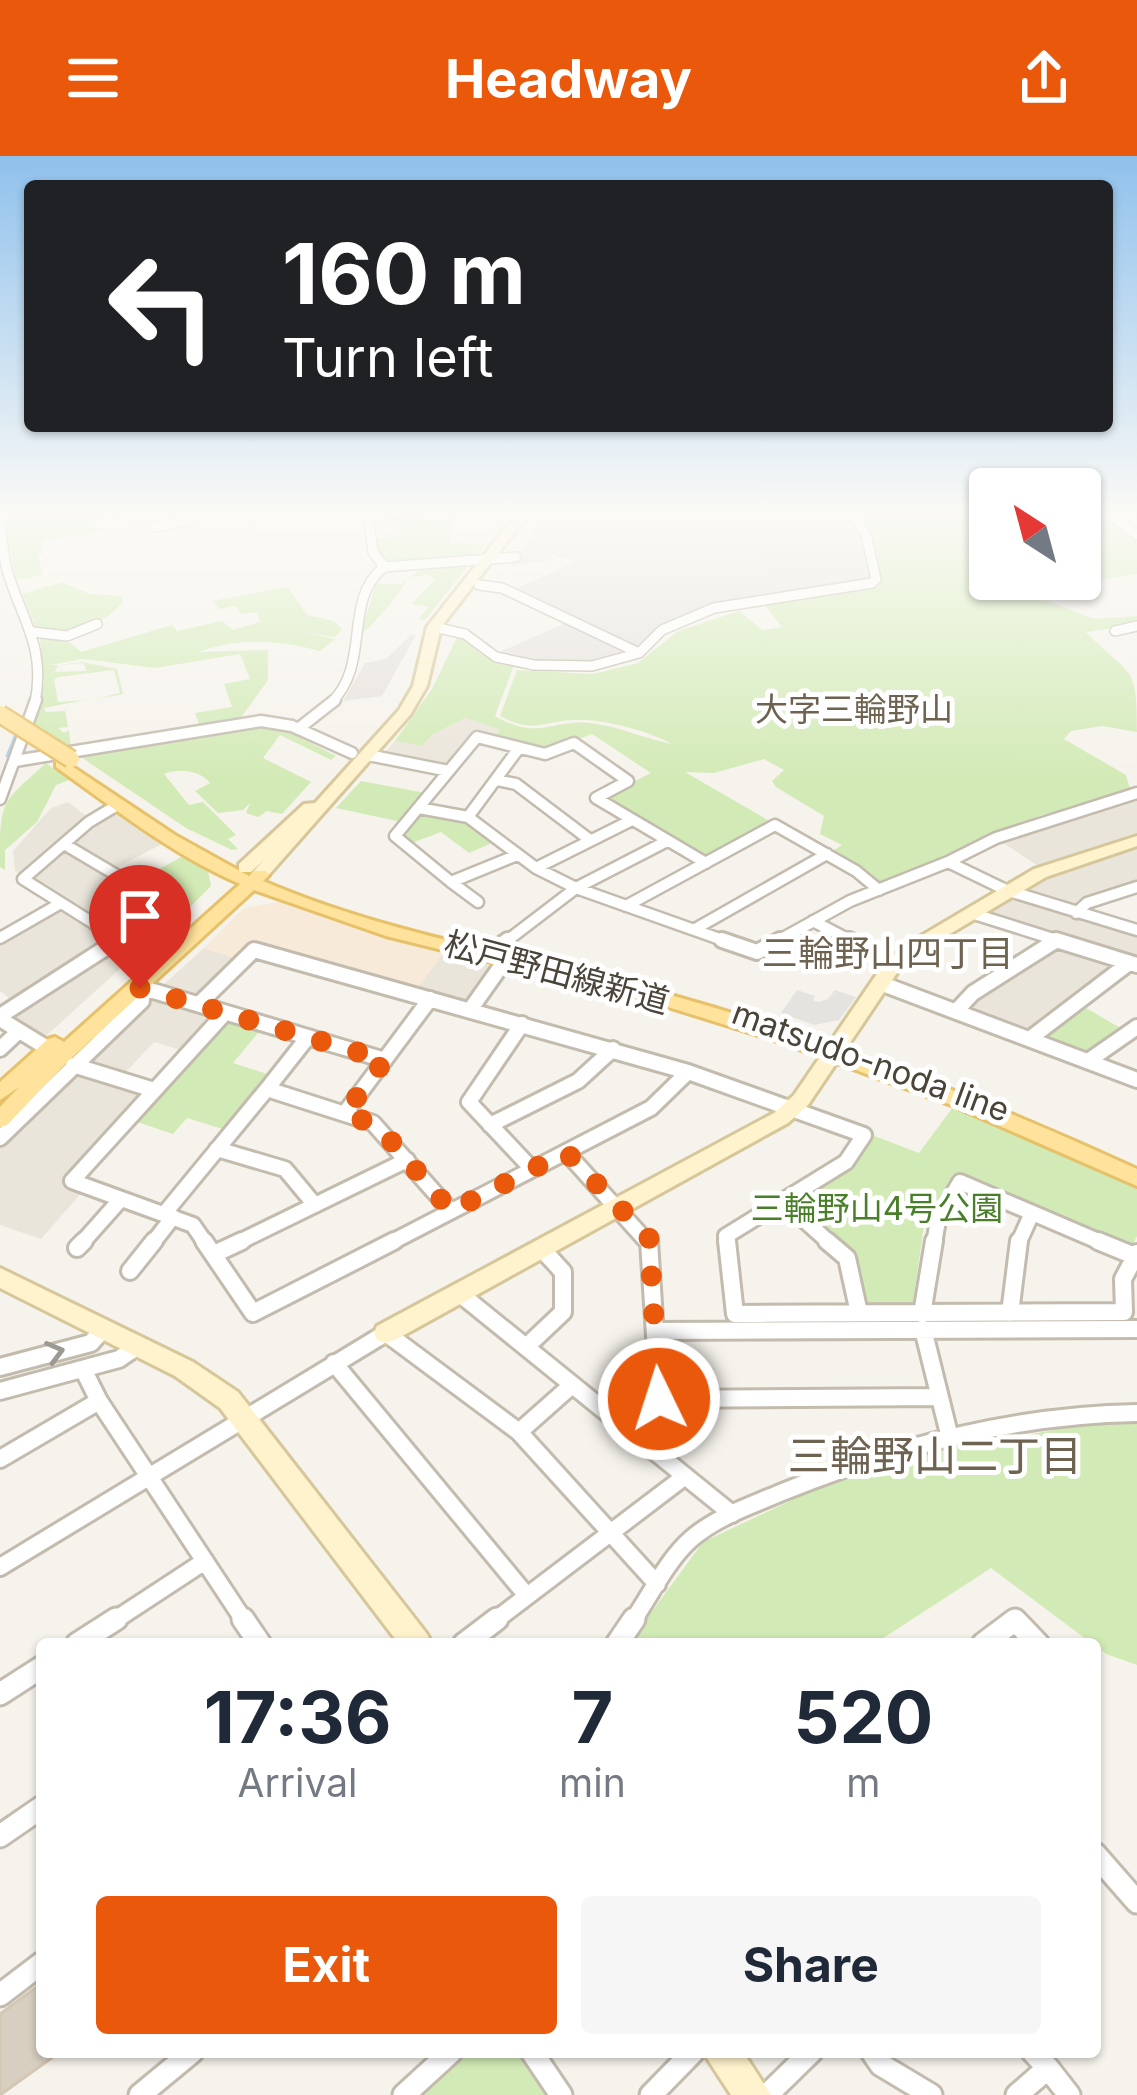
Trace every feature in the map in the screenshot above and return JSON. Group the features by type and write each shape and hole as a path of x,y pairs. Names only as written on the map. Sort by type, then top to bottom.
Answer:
{"main road":[{"name":"松戸野田線新道","path":"0,714 176,843 345,916 502,953 836,1048 1137,1178"},
{"name":"松戸野田線新道","path":"0,724 66,762"},
{"path":"66,762 248,875"},
{"path":"0,1120 150,958 248,875"},
{"path":"0,1104 141,991 248,875"},
{"name":"matsudo-noda line","path":"836,1048 985,1099 1137,1166"},
{"path":"0,1093 61,1057"}],"street":[{"path":"0,799 40,678 33,632 21,601"},
{"path":"298,729 335,699 353,674 352,640 364,601"},
{"path":"248,875 348,777 360,754 418,693 434,628 454,601"},
{"path":"530,601 639,653"},
{"path":"434,628 465,634 488,654 534,665 592,666 639,653 662,630 714,608 755,601"},
{"path":"33,632 67,636 97,624"},
{"path":"1115,631 1137,626"},
{"path":"15,761 239,722 278,722 360,754 449,771"},
{"path":"478,902 395,836 477,737 545,754 574,743 628,781 596,798 706,863"},
{"path":"468,818 519,748"},
{"path":"497,780 516,784 590,840"},
{"path":"419,808 468,818 536,868 576,888 757,952 813,921 996,838 1137,793"},
{"path":"119,804 23,879 150,958"},
{"path":"536,868 630,820"},
{"path":"626,906 775,825 879,890"},
{"path":"0,1567 386,1333 766,1127 793,1108 895,963 970,913 1053,867 1137,841"},
{"path":"470,1010 502,953 576,888 667,842"},
{"path":"64,844 145,892 94,924"},
{"path":"695,929 827,854"},
{"path":"451,882 517,855"},
{"path":"948,862 1008,891 1137,930"},
{"path":"1076,913 1087,904 1137,887"},
{"path":"0,938 61,903"},
{"path":"970,913 1133,964"},
{"path":"813,921 895,963"},
{"path":"119,939 0,1018 61,1057 154,1090"},
{"path":"958,1010 973,993 1055,941"},
{"path":"199,1004 254,950 613,1049 864,1136 846,1162 726,1236 736,1314 859,1313 922,1322 1010,1313 1124,1312 1123,1279 1136,1255 960,1182 938,1220 922,1322 950,1438"},
{"path":"1032,1037 1133,964"},
{"path":"880,983 1137,1080"},
{"path":"141,991 385,1060"},
{"path":"345,1113 430,999"},
{"path":"225,1013 72,1181 193,1225 253,1313 651,1108 688,1072"},
{"path":"522,1024 469,1102 532,1169"},
{"path":"1091,1059 1137,1027"},
{"path":"0,1048 18,1032"},
{"path":"130,1271 217,1149 308,1037"},
{"path":"490,1125 578,1081 613,1049"},
{"path":"0,1138 61,1057"},
{"path":"267,1089 379,1127 451,1211"},
{"path":"217,1149 285,1169 315,1205"},
{"path":"566,1152 649,1238 659,1399 938,1396"},
{"path":"214,1254 406,1160"},
{"path":"76,1248 121,1199"},
{"path":"783,1201 847,1258 859,1313"},
{"path":"1010,1313 1015,1250 1032,1213"},
{"path":"526,1347 563,1312 563,1272 542,1249"},
{"path":"0,1277 214,1389 244,1417 412,1638"},
{"path":"459,1293 732,1514"},
{"path":"655,1331 922,1322 1137,1329"},
{"path":"0,1366 91,1343 104,1328"},
{"path":"386,1333 519,1432 657,1584"},
{"path":"0,1394 119,1359 139,1346"},
{"path":"334,1363 527,1596"},
{"path":"83,1369 99,1401 256,1638"},
{"path":"519,1432 572,1385"},
{"path":"0,1459 99,1401"},
{"path":"620,1638 699,1531 814,1478 950,1438 1095,1412 1137,1413"},
{"path":"472,1638 684,1477"},
{"path":"86,1638 205,1561"},
{"path":"990,1638 1015,1620 1032,1638"},
{"path":"0,1694 36,1671"},
{"path":"0,1836 36,1811"},
{"path":"1101,1861 1137,1903"},
{"path":"0,1995 36,1968"},
{"path":"140,2095 185,2058"},
{"path":"404,2095 445,2058"},
{"path":"536,2058 561,2095"},
{"path":"651,2095 687,2058"},
{"path":"725,2058 753,2095"},
{"path":"767,2095 805,2058"},
{"path":"876,2058 931,2095"},
{"path":"1017,2095 1041,2060 1069,2095"}],"shaded area":[{"path":"536,601 730,601 716,604 638,648"},
{"path":"566,623 629,651 593,664 535,662 497,653"},
{"path":"416,635 382,696 343,701 365,663 386,659"},
{"path":"465,718 502,730 492,738 474,734 444,767 385,752 395,741 422,746 432,735"},
{"path":"1137,795 1137,834 1109,844 1038,866 999,840"},
{"path":"68,802 89,818 22,876 15,871 13,851 51,808"},
{"path":"114,811 162,844 114,869 72,844 93,822"},
{"path":"1137,848 1137,883 1073,907 1022,890 1056,874"},
{"path":"69,851 135,895 92,918 32,879 59,852"},
{"path":"1017,897 1137,933 1137,962 991,917 988,911"},
{"path":"279,902 446,950 415,990 251,946 237,959 204,948 244,908"},
{"path":"63,908 110,938 15,1002 0,991 0,942"},
{"path":"120,945 132,958 47,1035 37,1037 7,1019"},
{"path":"1056,946 1116,964 1119,969 1032,1031 972,1011 968,1005 975,998"},
{"path":"204,948 237,959 199,998 164,990 163,985"},
{"path":"446,950 494,967 469,1002 415,990"},
{"path":"797,990 815,996 818,1002 835,990 856,997 839,1020 814,1025 781,1013"},
{"path":"158,997 216,1017 184,1051 154,1042 123,1075 86,1065 84,1059 148,999"},
{"path":"77,1073 143,1096 64,1183 83,1191 41,1239 0,1225 0,1145 68,1076"}],"green space":[{"path":"25,601 123,601 84,628 37,631"},
{"path":"213,601 298,601 307,615 334,621 342,629 335,637 303,632 335,639 320,651 259,642 198,652 268,650 268,680 240,719 200,726 195,713 232,707 224,684 250,679 240,654 155,668 83,659 50,665 58,665 55,672 86,671 84,663 60,665 82,662 117,669 123,694 96,699 120,693 114,670 58,677 54,680 58,702 85,700 44,708 46,712 65,711 68,727 58,728 64,733 69,730 71,747 33,725 44,683 40,638 71,643 81,652 172,625 177,631 222,621 233,630 260,622 257,612 241,614 236,606 219,609"},
{"path":"371,601 392,601 371,625 360,635"},
{"path":"440,601 425,620 418,619 429,607 411,604"},
{"path":"1049,601 1094,619 1137,616 1137,625 1086,632 1133,681 1137,732 1102,726 1071,731 1064,739 1126,775 1131,792 1039,816 882,885 831,852 842,845 820,834 824,816 776,787 772,781 784,770 764,759 714,773 685,772 773,823 708,858 604,797 651,773 592,734 548,750 492,738 501,730 465,718 432,735 422,746 395,741 432,689 458,635 481,654 514,665 495,716 524,728 597,724 672,744 598,721 573,720 529,726 500,716 517,670 593,674 638,663 678,631 739,611 762,630 782,627 765,605"},
{"path":"242,726 284,729 336,756 331,760 280,735 263,758 311,782 282,814 267,811 258,817 246,813 250,803 243,810 218,813 195,791 210,783 201,775 164,774 189,805 203,802 236,835 228,839 238,849 232,850 186,828 75,753"},
{"path":"46,763 69,780 56,785 37,822 5,850 5,870 0,867 2,815 11,796"},
{"path":"361,781 426,793 402,822 336,808"},
{"path":"420,813 467,821 494,842 469,853 441,832 409,844 400,836"},
{"path":"183,856 208,871 211,886 186,911 136,882"},
{"path":"1084,1007 1124,1030 1093,1053 1049,1039 1047,1033"},
{"path":"230,1018 262,1028 233,1063 270,1075 226,1130 187,1118 173,1134 134,1121"},
{"name":"三輪野山4号公園","path":"953,1107 1137,1189 1137,1236 1132,1246 1127,1248 953,1174 924,1225 913,1302 907,1306 864,1304 849,1250 796,1200 851,1166 872,1135 919,1153"},
{"path":"1096,1423 1137,1423 1137,1665 1106,1654 1101,1650 1101,1638 1085,1638 991,1568 883,1638 632,1638 703,1542 809,1492 931,1451"},
{"path":"456,2058 522,2058 548,2095 416,2095"}],"building":[{"path":"36,1987 36,2058 52,2058 0,2095 0,2014"}],"waterway":[{"path":"7,756 18,729"}],"district":[{"name":"大字三輪野山","path":"854,709"},
{"name":"三輪野山四丁目","path":"888,953"},
{"name":"三輪野山二丁目","path":"935,1455"}],"route":[{"path":"140,988 385,1060 345,1113 379,1127 451,1211 566,1152 649,1238 659,1399"}]}
